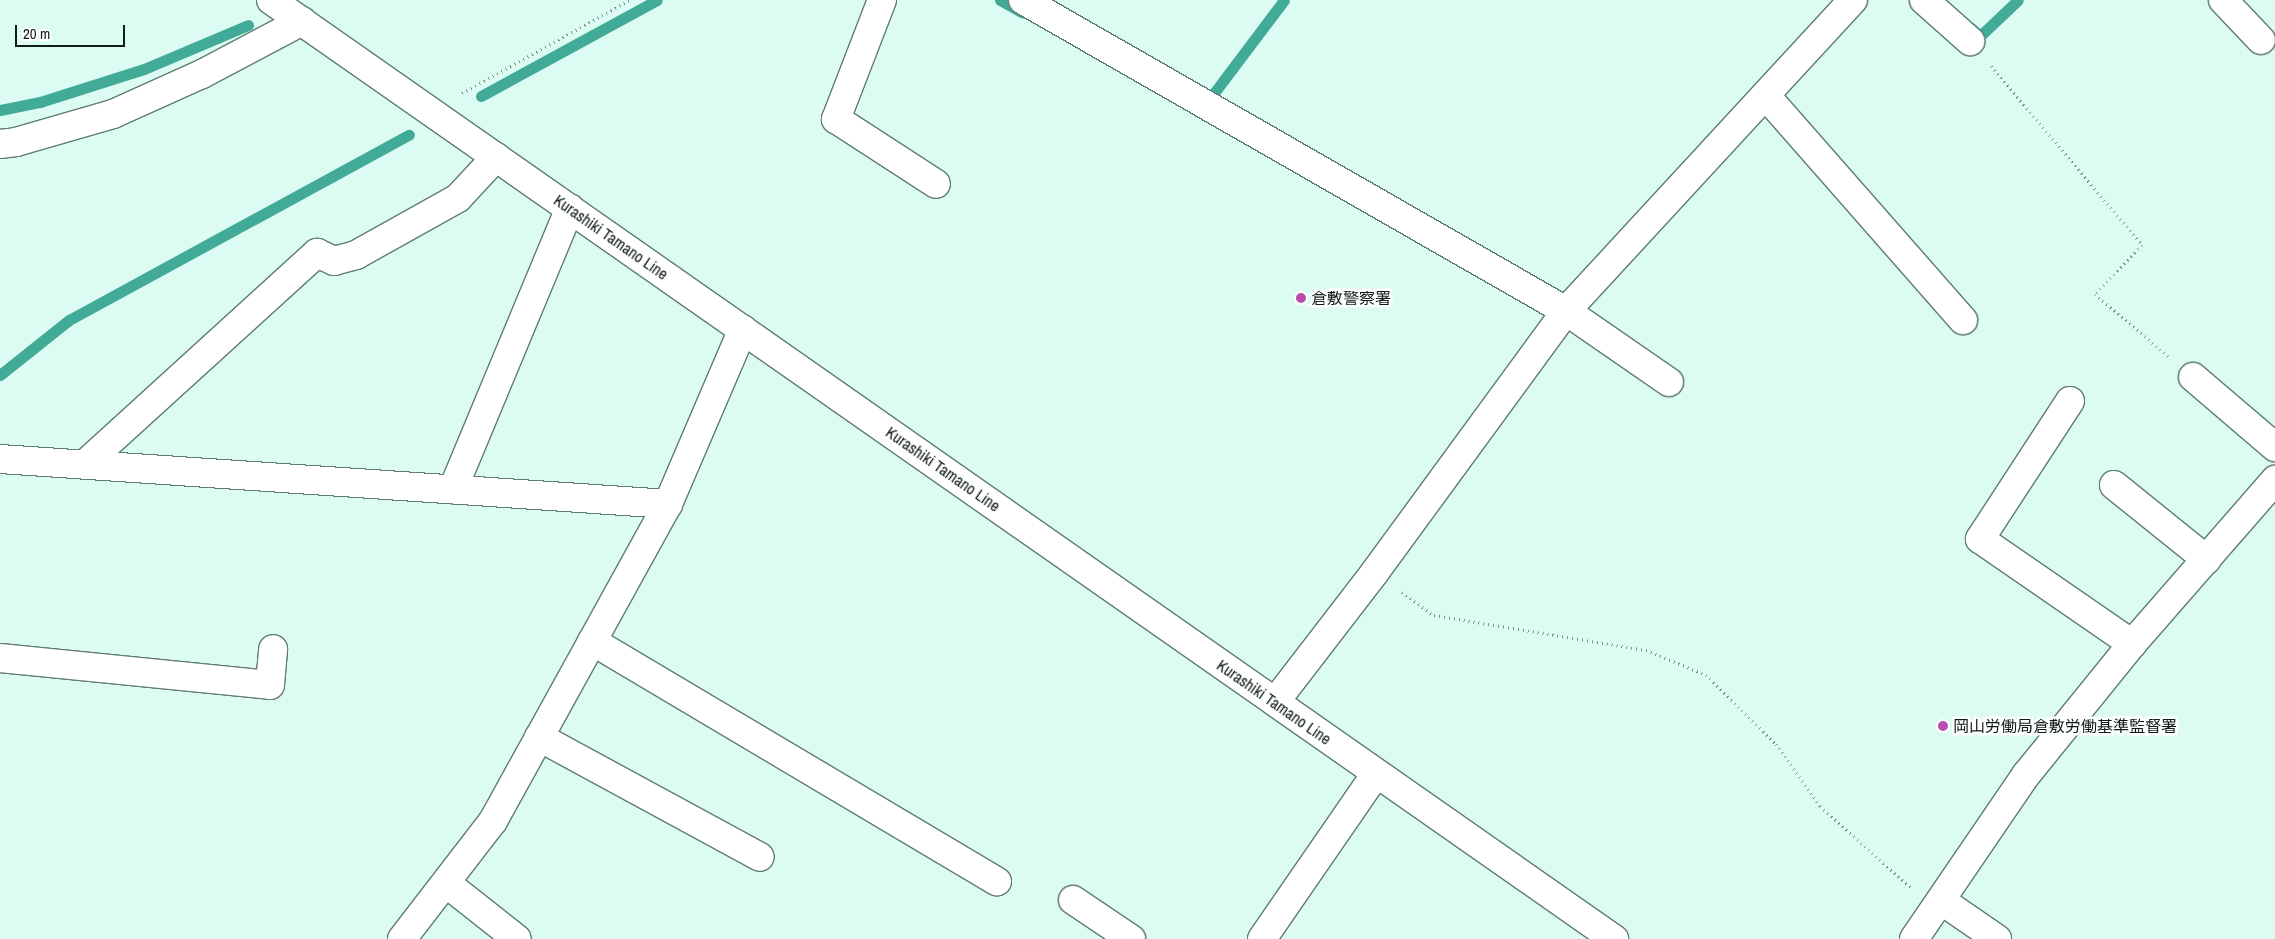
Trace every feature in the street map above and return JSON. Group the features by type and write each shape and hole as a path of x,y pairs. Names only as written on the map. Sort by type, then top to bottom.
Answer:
{"street":[{"name":"Kurashiki Tamano Line","path":"271,0 1614,939"},
{"path":"882,0 836,119 936,184"},
{"path":"1023,0 1566,311 1669,382"},
{"path":"1276,702 1375,572 1566,311 1767,97 1853,0"},
{"path":"1924,0 1970,41"},
{"path":"2223,0 2261,40"},
{"path":"0,144 16,142 113,114 202,74 302,21"},
{"path":"1767,97 1963,320"},
{"path":"85,464 317,253 334,261 356,255 458,198 496,157"},
{"path":"454,489 570,208"},
{"path":"402,939 493,821 668,504 744,329"},
{"path":"2193,377 2275,448"},
{"path":"2070,402 1980,539 2132,644"},
{"path":"0,459 668,504"},
{"path":"1914,939 1939,906 2026,775 2132,644 2275,480"},
{"path":"2114,485 2206,560"},
{"path":"592,641 997,881"},
{"path":"0,658 270,685 273,649"},
{"path":"539,737 760,857"},
{"path":"1262,939 1376,774"},
{"path":"446,883 517,939"},
{"path":"1073,900 1131,939"},
{"path":"1939,906 1997,939"}],"path":[{"path":"435,114 465,91 630,0"},
{"path":"1970,41 2142,245 2095,294 2193,377"},
{"path":"1375,572 1434,615 1646,650 1706,675 1776,744 1820,806 1939,906"}],"waterway":[{"path":"481,96 657,0"},
{"path":"1000,0 1023,13"},
{"path":"1214,93 1284,0"},
{"path":"1971,28 1980,36 2018,0"},
{"path":"0,110 40,102 144,69 248,25"},
{"path":"0,375 69,320 409,135"}],"place":[{"name":"倉敷警察署","path":"1301,298"},
{"name":"岡山労働局倉敷労働基準監督署","path":"1943,726"}]}
